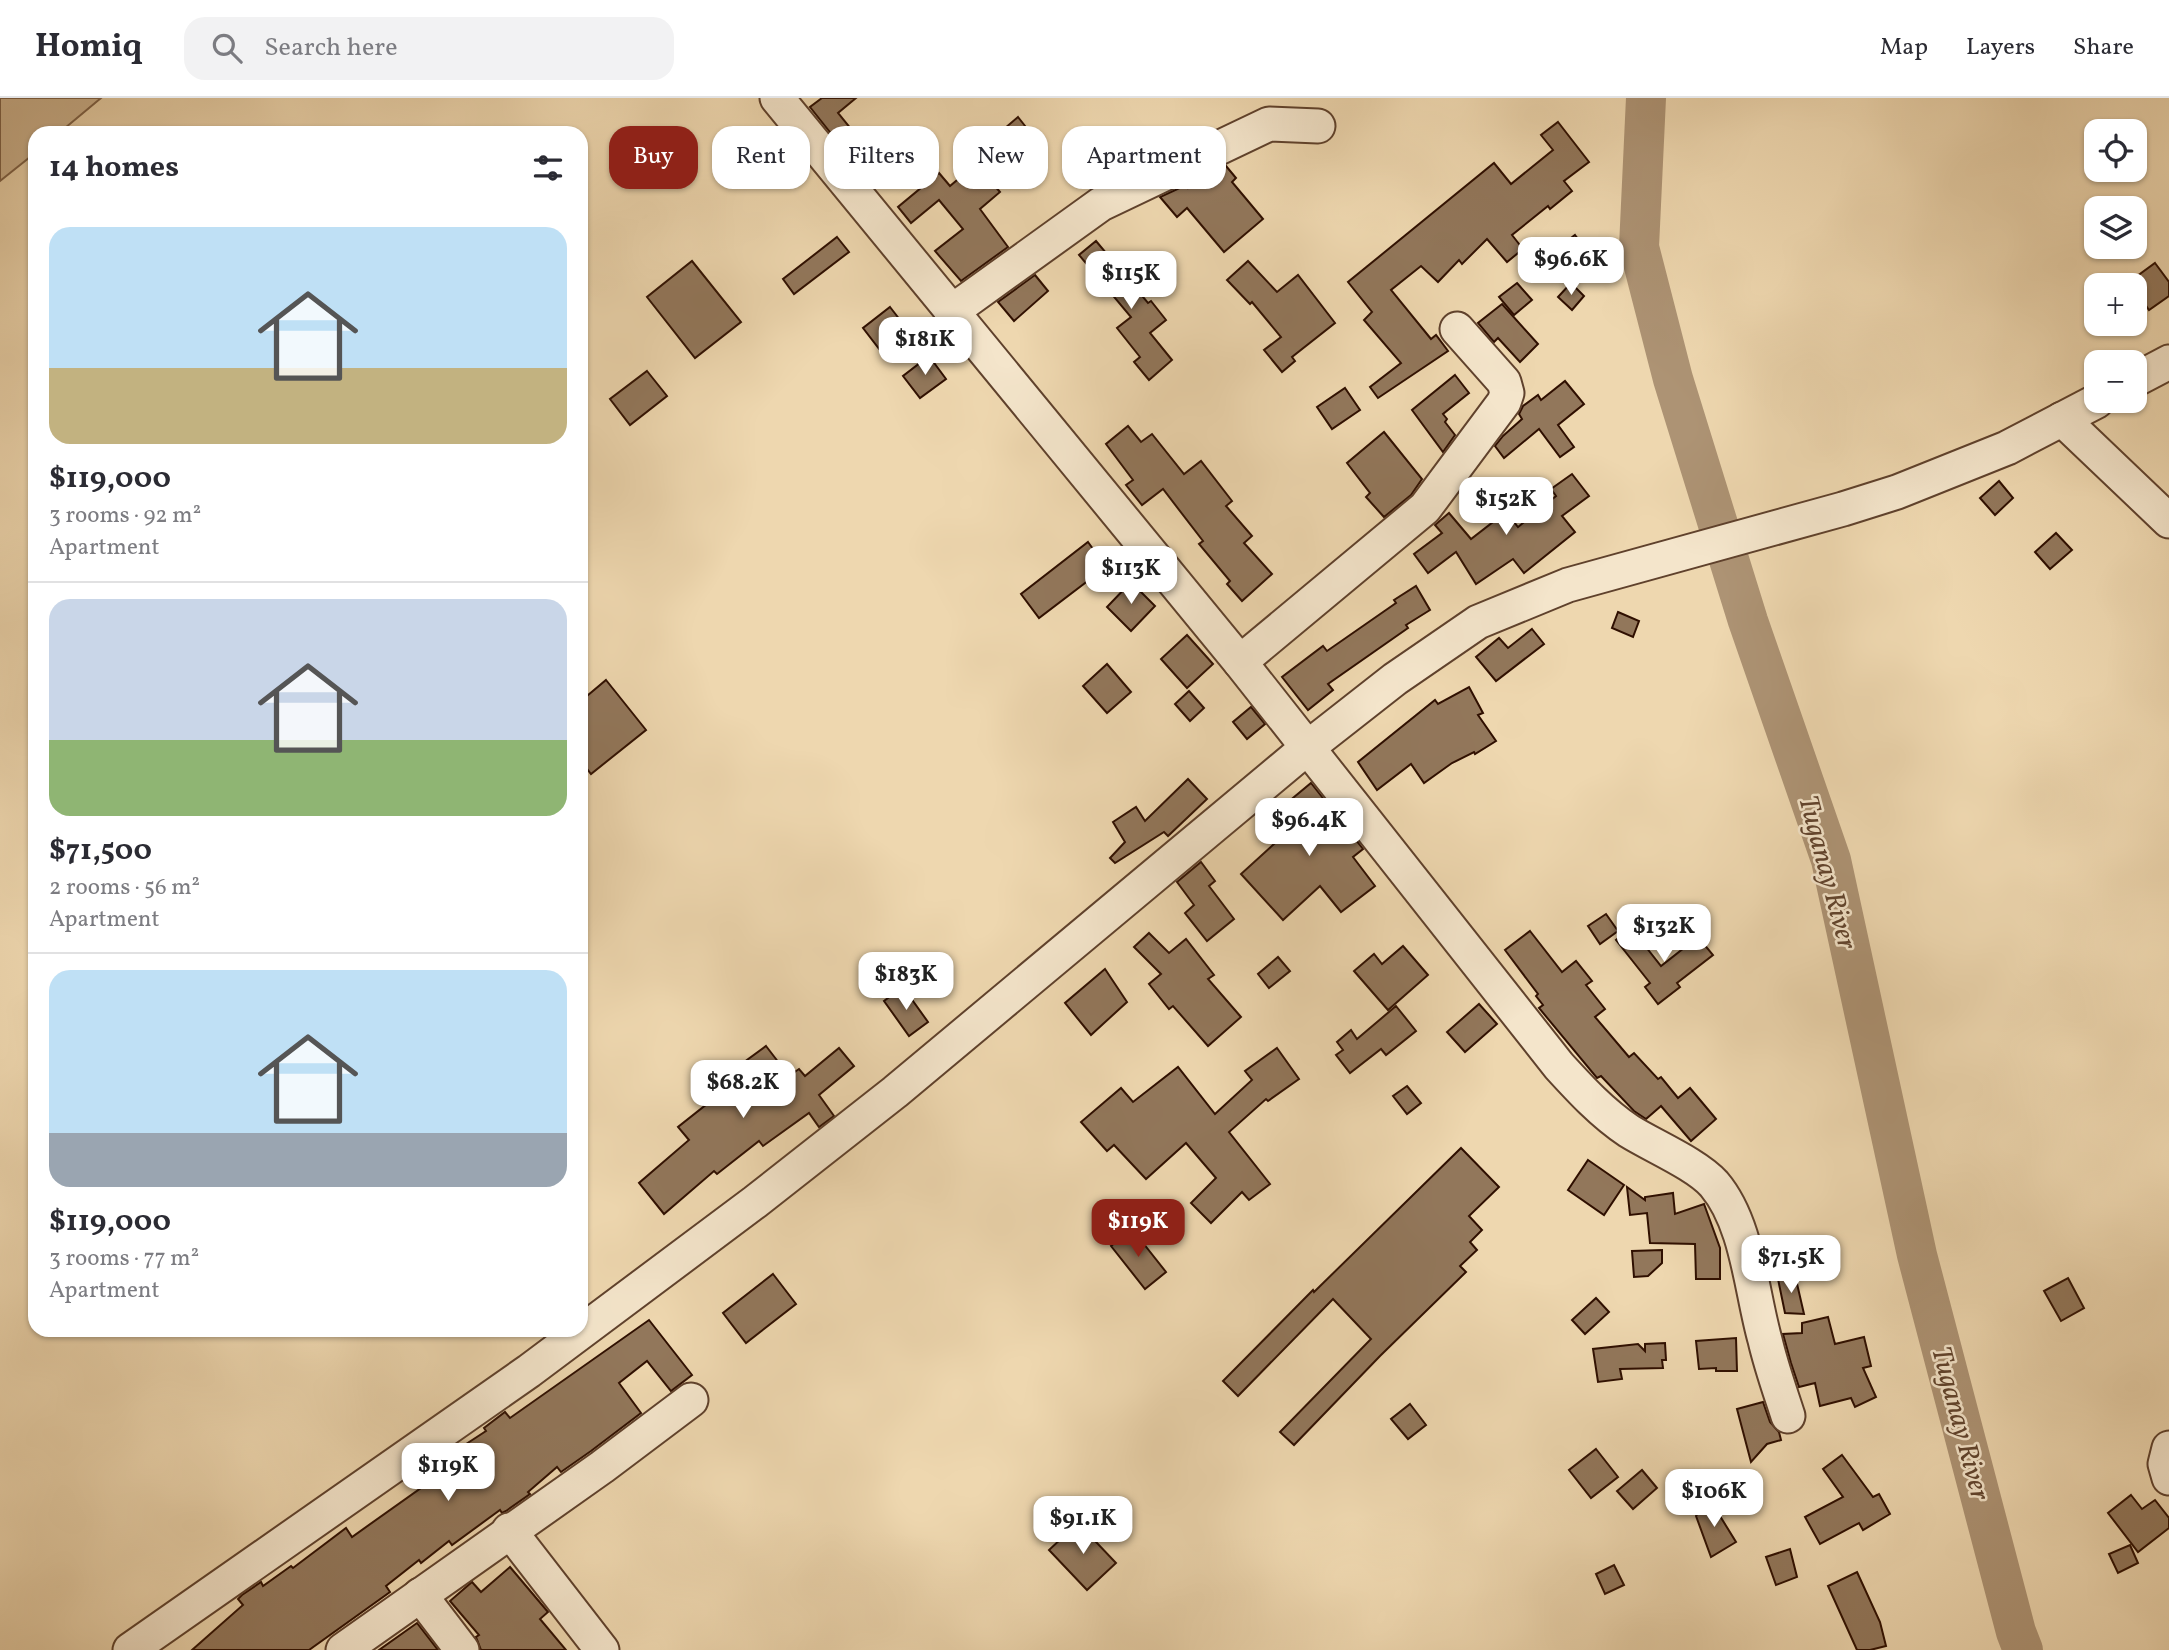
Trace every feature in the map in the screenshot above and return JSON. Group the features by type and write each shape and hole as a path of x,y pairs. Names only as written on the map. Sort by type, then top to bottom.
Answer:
{"street":[{"path":"777,98 1240,662 1559,1066 1594,1104 1626,1129 1696,1170 1714,1184 1732,1213 1742,1243 1752,1277 1764,1339 1788,1416"},
{"path":"951,312 1101,204 1269,124 1318,126"},
{"path":"1240,662 1425,508 1504,402 1507,393 1504,382 1457,329"},
{"path":"2147,374 2169,362"},
{"path":"588,1326 755,1202 895,1092 1307,748 1395,679 1478,622 1568,585 1897,492 2007,448 2084,408"},
{"path":"2063,419 2169,521"},
{"path":"130,1650 574,1337"},
{"path":"343,1650 509,1530 602,1467 691,1400"},
{"path":"2169,1448 2165,1464 2169,1478"},
{"path":"509,1530 602,1650"},
{"path":"420,1595 462,1650"}],"shaded area":[{"path":"0,98 101,98 67,126 28,126 28,159 0,181"}],"building":[{"path":"822,98 856,98 838,113 849,126 825,126 810,107"},
{"path":"1018,117 1025,126 1008,126"},
{"path":"1558,122 1589,162 1564,181 1572,191 1512,235 1523,249 1507,262 1487,239 1462,264 1459,260 1438,282 1421,266 1391,290 1431,339 1436,335 1448,351 1378,398 1370,387 1401,363 1364,320 1372,312 1348,282 1494,163 1511,184 1553,150 1541,135"},
{"path":"1226,166 1236,178 1232,182 1263,219 1224,252 1187,208 1177,217 1160,197 1177,189 1226,189"},
{"path":"939,173 950,186 953,183 953,189 997,189 1000,192 980,209 1008,247 961,281 935,251 963,229 939,200 911,223 898,207 920,189 939,189"},
{"path":"1575,235 1593,258 1573,274 1554,251"},
{"path":"837,237 849,252 794,294 783,279"},
{"path":"1096,241 1148,303 1151,301 1166,320 1150,333 1172,360 1149,380 1134,362 1140,357 1117,328 1131,317 1079,255"},
{"path":"692,261 741,322 695,358 647,297"},
{"path":"1248,261 1277,292 1298,275 1335,323 1292,357 1295,361 1282,372 1264,350 1281,337 1252,302 1250,304 1227,280"},
{"path":"2155,263 2169,282 2169,296 2149,310 2147,273 2141,273"},
{"path":"1035,275 1048,291 1014,321 998,302"},
{"path":"1517,283 1532,300 1514,315 1499,297"},
{"path":"1571,283 1584,296 1572,310 1558,297"},
{"path":"1502,304 1538,344 1520,362 1498,338 1494,342 1478,323"},
{"path":"890,307 907,329 880,350 863,328"},
{"path":"929,356 946,379 920,398 903,376"},
{"path":"647,371 667,396 630,425 610,399"},
{"path":"1455,375 1469,393 1443,414 1447,419 1445,422 1455,435 1443,452 1412,410"},
{"path":"1565,381 1584,404 1558,425 1574,447 1560,457 1539,429 1504,458 1495,446 1522,419 1519,414 1523,406 1538,395 1541,400"},
{"path":"1345,388 1360,410 1332,429 1317,407"},
{"path":"1128,426 1141,442 1152,434 1184,474 1201,461 1232,501 1226,506 1252,536 1244,543 1272,574 1242,601 1227,584 1230,581 1199,544 1203,541 1163,489 1142,505 1126,485 1133,480 1106,444"},
{"path":"1384,432 1422,479 1411,495 1384,517 1366,497 1370,493 1347,463"},
{"path":"1572,474 1589,496 1562,516 1575,532 1524,573 1513,559 1476,584 1456,552 1428,573 1414,554 1442,533 1435,525 1449,513 1471,539 1506,512 1518,527 1556,496 1551,489"},
{"path":"1999,481 2013,498 1995,515 1980,498"},
{"path":"2056,533 2072,550 2050,569 2035,552"},
{"path":"1088,542 1106,567 1039,618 1021,594"},
{"path":"1131,582 1155,606 1131,631 1107,607"},
{"path":"1416,586 1430,610 1328,684 1333,690 1308,710 1282,677 1323,646 1327,651"},
{"path":"1618,612 1639,621 1633,637 1612,628"},
{"path":"1532,629 1544,644 1496,681 1476,657 1499,638 1508,648"},
{"path":"1187,635 1213,664 1187,688 1161,659"},
{"path":"1107,664 1131,692 1107,713 1083,686"},
{"path":"606,680 646,730 591,774 588,770 588,695"},
{"path":"1469,687 1483,713 1478,715 1496,741 1475,754 1474,752 1452,763 1424,783 1411,764 1377,790 1358,762 1435,700 1438,704"},
{"path":"1189,691 1204,708 1190,721 1175,704"},
{"path":"1251,707 1265,724 1247,739 1233,722"},
{"path":"1188,779 1207,799 1168,836 1164,832 1115,863 1110,858 1125,842 1113,822 1136,807 1145,821"},
{"path":"1311,783 1363,849 1353,857 1375,886 1341,912 1320,886 1283,920 1241,874 1284,835 1270,817"},
{"path":"1201,862 1215,881 1209,886 1234,919 1207,941 1185,913 1194,905 1177,882"},
{"path":"1606,914 1618,931 1600,944 1588,926"},
{"path":"1631,928 1661,966 1698,937 1713,955 1677,983 1680,987 1658,1004 1645,987 1650,983 1616,940"},
{"path":"1530,931 1562,972 1576,961 1592,981 1586,985 1605,1009 1595,1017 1629,1057 1634,1053 1658,1079 1661,1077 1678,1098 1690,1088 1716,1119 1691,1141 1661,1106 1646,1119 1634,1111 1601,1076 1597,1078 1539,1008 1543,1005 1536,996 1538,994 1505,950"},
{"path":"1149,933 1169,953 1186,939 1214,975 1208,979 1241,1017 1208,1046 1173,1006 1169,1009 1149,984 1161,974 1134,947"},
{"path":"1403,946 1428,975 1388,1010 1354,971 1374,954 1382,964"},
{"path":"1278,957 1290,971 1269,988 1258,974"},
{"path":"1105,969 1127,1002 1091,1035 1065,1003"},
{"path":"903,987 928,1022 909,1036 884,1001"},
{"path":"1479,1004 1497,1024 1465,1052 1447,1032"},
{"path":"1396,1006 1416,1031 1386,1055 1381,1049 1350,1073 1336,1055 1343,1050 1337,1042 1351,1030 1357,1039"},
{"path":"766,1046 789,1076 799,1069 805,1076 839,1048 854,1066 819,1095 834,1116 819,1127 809,1113 763,1146 759,1141 717,1174 714,1171 664,1214 639,1183 689,1140 678,1127 717,1096 709,1087 723,1074 725,1076"},
{"path":"1277,1048 1299,1079 1268,1101 1266,1099 1229,1132 1270,1184 1249,1200 1242,1192 1211,1223 1191,1203 1216,1178 1186,1143 1146,1179 1114,1145 1107,1151 1081,1122 1121,1088 1133,1102 1178,1067 1215,1114 1252,1080 1245,1071"},
{"path":"1407,1086 1421,1103 1407,1114 1393,1096"},
{"path":"1461,1148 1499,1187 1469,1216 1482,1230 1470,1242 1477,1250 1460,1266 1466,1272 1294,1445 1280,1432 1371,1339 1333,1299 1238,1396 1223,1381"},
{"path":"1588,1160 1624,1185 1604,1215 1568,1190"},
{"path":"1627,1187 1645,1200 1645,1197 1673,1193 1675,1214 1704,1204 1720,1248 1720,1279 1696,1279 1695,1244 1650,1243 1647,1213 1630,1215"},
{"path":"1132,1229 1166,1272 1145,1289 1111,1246"},
{"path":"1662,1250 1662,1263 1648,1276 1634,1277 1632,1251"},
{"path":"773,1274 796,1304 746,1343 723,1313"},
{"path":"1795,1275 1804,1314 1785,1313 1778,1279"},
{"path":"2068,1278 2084,1308 2061,1321 2044,1291"},
{"path":"1596,1298 1609,1312 1585,1334 1572,1320"},
{"path":"1828,1317 1835,1344 1864,1337 1871,1366 1863,1368 1876,1397 1855,1407 1851,1398 1820,1406 1815,1383 1799,1387 1791,1363 1783,1334 1802,1333 1802,1323"},
{"path":"649,1320 692,1375 671,1391 647,1361 619,1383 641,1413 591,1451 561,1472 557,1467 528,1492 530,1494 506,1511 502,1513 500,1510 452,1545 449,1541 421,1563 419,1560 386,1586 390,1592 309,1650 192,1650 243,1605 238,1599 242,1595 261,1582 263,1586 291,1566 293,1568 346,1528 352,1537 442,1473 440,1471 463,1453 460,1448 486,1431 484,1428 505,1412 510,1418"},
{"path":"1736,1338 1737,1371 1699,1369 1696,1341"},
{"path":"1665,1343 1666,1360 1662,1360 1663,1368 1620,1369 1622,1379 1598,1382 1593,1349 1638,1344 1645,1351 1645,1344"},
{"path":"1763,1402 1770,1422 1779,1432 1781,1440 1767,1444 1751,1462 1737,1409"},
{"path":"1410,1404 1426,1425 1408,1439 1391,1419"},
{"path":"1596,1449 1618,1477 1591,1498 1569,1470"},
{"path":"1842,1455 1873,1497 1879,1494 1890,1514 1863,1530 1859,1523 1820,1544 1805,1517 1843,1497 1823,1469"},
{"path":"1642,1470 1657,1488 1633,1509 1617,1491"},
{"path":"2131,1495 2142,1509 2155,1500 2169,1518 2169,1528 2138,1552 2108,1513"},
{"path":"1712,1496 1720,1516 1736,1542 1711,1557 1696,1516"},
{"path":"1078,1523 1116,1563 1087,1590 1049,1550"},
{"path":"2130,1545 2138,1563 2118,1573 2109,1554"},
{"path":"1790,1549 1797,1577 1776,1585 1766,1557"},
{"path":"1614,1565 1624,1585 1605,1594 1596,1574"},
{"path":"510,1567 548,1612 540,1619 566,1650 481,1650 476,1637 479,1635 450,1601 472,1582 481,1592"},
{"path":"1857,1572 1880,1622 1886,1646 1857,1650 1828,1586"},
{"path":"417,1623 438,1650 379,1650"}],"waterway":[{"name":"Tuganay River","path":"1646,98 1639,247 1673,379 1748,621 1831,860 1917,1255 2023,1650"}]}
